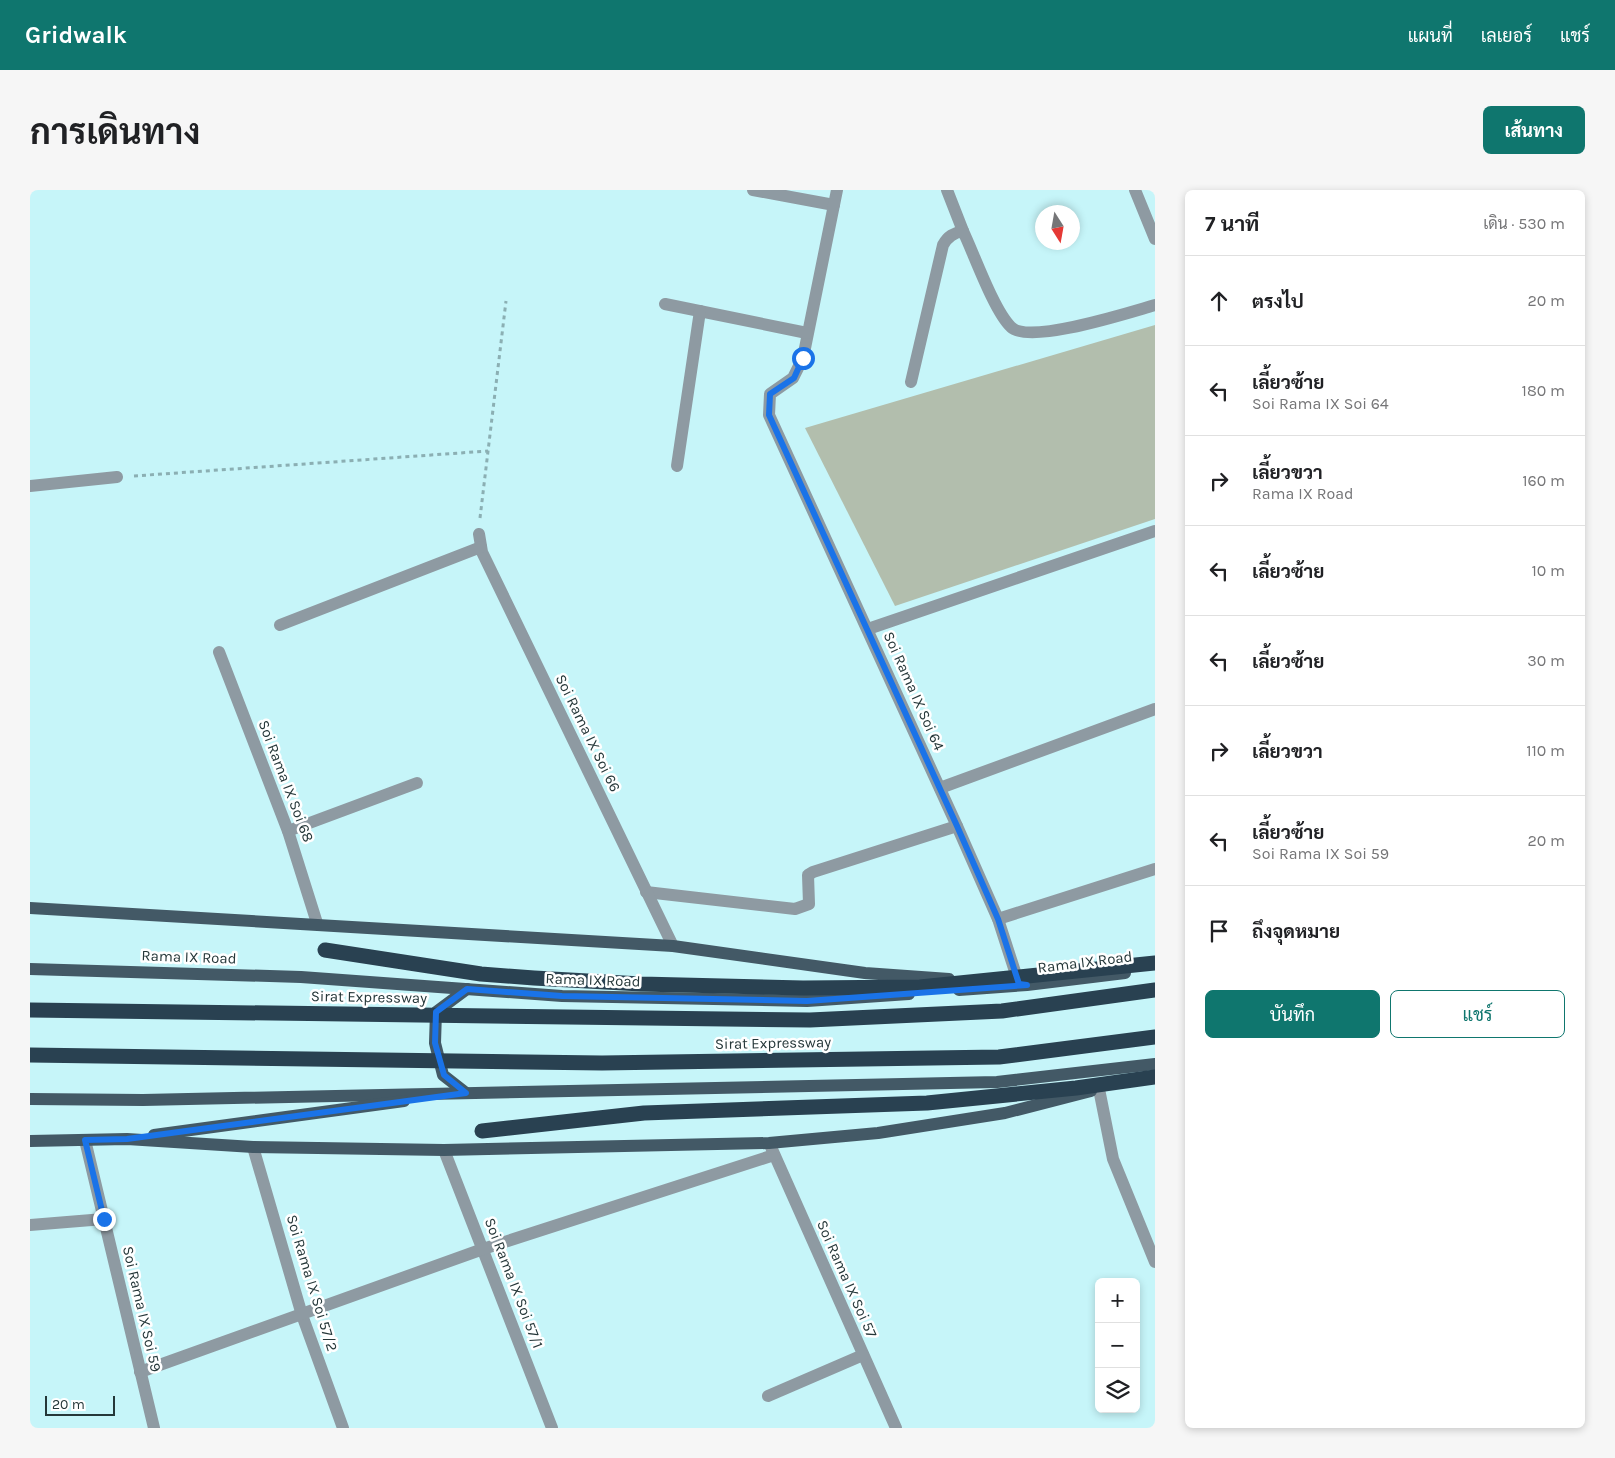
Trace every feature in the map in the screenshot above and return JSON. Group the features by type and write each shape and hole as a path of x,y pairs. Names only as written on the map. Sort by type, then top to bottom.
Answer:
{"highway":[{"path":"325,950 481,974 641,984 803,988 920,987 1155,963"},
{"name":"Sirat Expressway","path":"30,1010 810,1020 1002,1011 1155,990"},
{"name":"Sirat Expressway","path":"30,1055 602,1063 999,1057 1155,1037"},
{"path":"482,1130 644,1113 927,1103 1076,1088 1155,1077"}],"main road":[{"path":"30,908 317,923 673,946 865,973 1023,985"},
{"name":"Rama IX Road","path":"30,969 300,976 562,996 807,1001 1023,985 1155,970"},
{"path":"466,1093 444,1075 435,1043 436,1012 467,989"},
{"path":"30,1099 142,1100 997,1082 1155,1064"},
{"path":"30,1141 127,1139 253,1147 444,1150 771,1149 996,1115 1100,1089 1155,1071"},
{"path":"127,1139 466,1093"}],"street":[{"path":"753,190 834,205"},
{"path":"665,304 807,333 837,190"},
{"path":"947,190 1002,315 1011,328 1025,334 1082,326 1155,305"},
{"path":"1135,190 1155,239"},
{"path":"911,382 943,245 954,233 964,231"},
{"path":"677,466 700,311"},
{"name":"Soi Rama IX Soi 64","path":"807,333 803,358 794,378 770,394 769,415 957,826 998,919 1023,985"},
{"path":"30,486 116,477"},
{"path":"868,629 1155,531"},
{"name":"Soi Rama IX Soi 66","path":"479,534 481,547 673,946"},
{"path":"280,625 481,547"},
{"name":"Soi Rama IX Soi 68","path":"219,652 288,831 317,923"},
{"path":"940,788 1155,710"},
{"path":"288,831 417,783"},
{"path":"646,892 779,908 804,908 809,904 808,875 813,872 957,826"},
{"path":"998,919 1155,869"},
{"path":"1100,1089 1113,1159 1155,1262"},
{"name":"Soi Rama IX Soi 59","path":"85,1140 154,1428"},
{"name":"Soi Rama IX Soi 57/2","path":"253,1147 302,1315 343,1428"},
{"path":"140,1372 771,1149"},
{"name":"Soi Rama IX Soi 57","path":"771,1149 896,1428"},
{"name":"Soi Rama IX Soi 57/1","path":"444,1150 552,1428"},
{"path":"30,1225 104,1219"},
{"path":"768,1396 863,1355"}],"path":[{"path":"479,534 506,302"},
{"path":"116,477 488,451"}],"green space":[{"path":"1155,325 1155,519 895,606 805,428"}],"route":[{"path":"104,1219 85,1140 127,1139 466,1093 444,1075 435,1043 436,1012 467,989 562,996 807,1001 1027,985 1019,984 998,919 868,629 769,415 770,394 794,378 803,358"}]}
